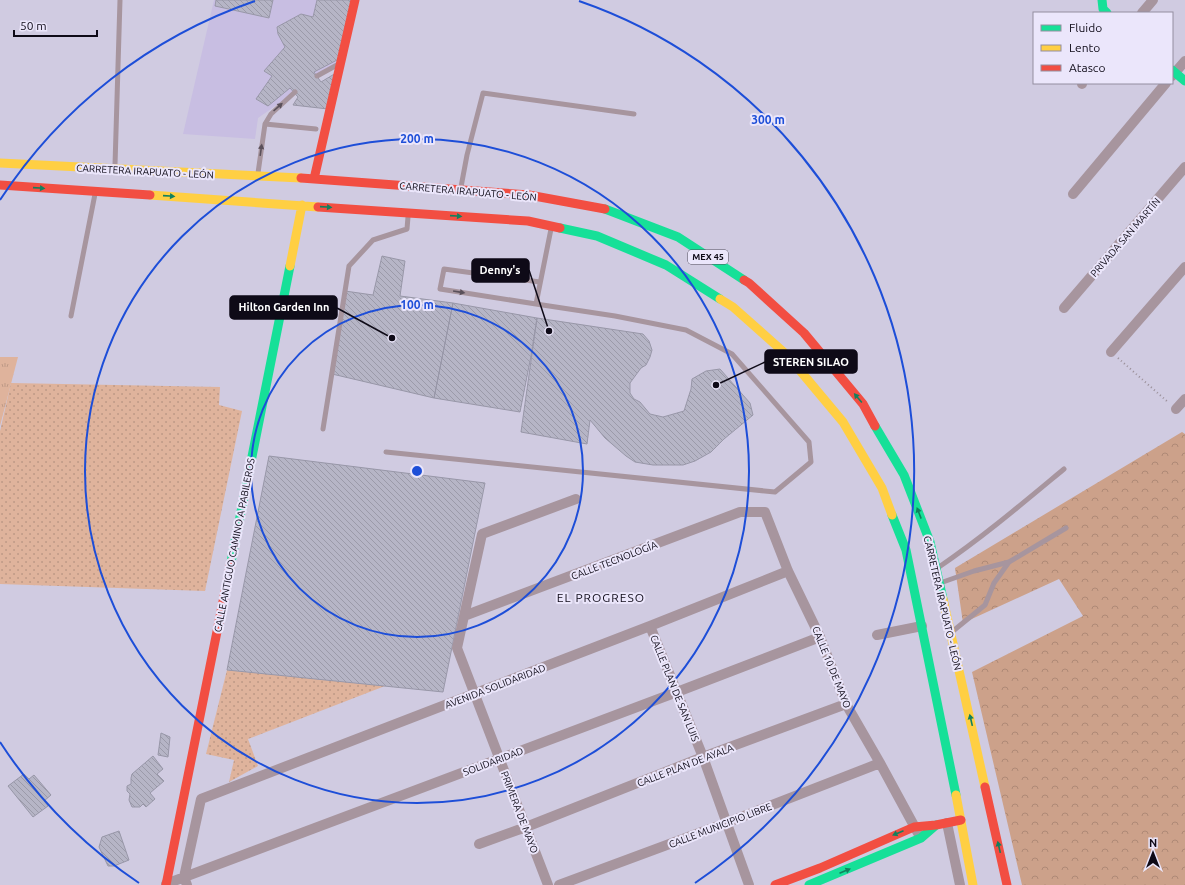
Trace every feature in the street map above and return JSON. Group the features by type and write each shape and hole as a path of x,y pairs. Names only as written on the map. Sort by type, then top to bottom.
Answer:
{"main road":[{"path":"314,179 355,0"},
{"path":"1173,73 1185,81"},
{"name":"CARRETERA IRAPUATO - LEÓN","path":"0,163 314,179 529,195 604,209 678,238 749,283 804,333 863,404 904,475 930,542 1007,885"},
{"name":"MEX 45","path":"0,185 528,221 597,236 666,265 733,307 787,355 843,422 882,488 906,550 962,820 973,885"},
{"name":"CALLE ANTIGUO CAMINO A PABILEROS","path":"176,882 302,205"},
{"path":"775,885 820,868 914,827 962,820"},
{"path":"809,885 826,882 921,838 936,825"}],"street":[{"path":"1143,12 1153,0"},
{"path":"1173,73 1185,61"},
{"path":"1072,194 1165,84"},
{"name":"PRIVADA SAN MARTÍN","path":"1064,308 1185,167"},
{"path":"1111,352 1185,267"},
{"path":"1176,409 1185,399"},
{"name":"PRIMERA DE MAYO","path":"548,885 457,648 482,534 576,499"},
{"name":"CALLE TECNOLOGÍA","path":"464,616 740,512 765,512"},
{"name":"CALLE 10 DE MAYO","path":"765,512 788,571 820,636 846,704 921,838"},
{"name":"AVENIDA SOLIDARIDAD","path":"176,882 202,799 650,626 788,571"},
{"name":"CALLE PLAN DE SAN LUIS","path":"650,626 703,757 749,885"},
{"path":"877,635 922,626"},
{"name":"SOLIDARIDAD","path":"176,882 499,758 677,692 820,636"},
{"name":"CALLE PLAN DE AYALA","path":"479,844 703,757 846,704"},
{"name":"CALLE MUNICIPIO LIBRE","path":"559,885 726,823 880,763"},
{"path":"947,823 960,885"},
{"path":"820,868 826,882"}],"lane":[{"path":"114,169 120,0"},
{"path":"317,76 341,64"},
{"path":"257,176 265,124 271,114 295,92"},
{"path":"461,190 467,154 483,93 634,114"},
{"path":"265,124 316,129"},
{"path":"72,316 96,191"},
{"path":"323,430 349,266 373,240 407,229 409,213"},
{"path":"536,304 551,226"},
{"path":"386,452 775,492 811,462 809,442 732,354 686,330 615,316 440,289 444,269 540,282"},
{"path":"936,569 959,554 1064,469"},
{"path":"940,584 974,571 1009,562 1066,528"},
{"path":"951,633 985,606 994,583 1009,562"}],"path":[{"path":"1111,352 1176,409"}],"shaded area":[{"path":"214,0 350,0 340,61 258,118 255,139 183,134"}],"green space":[{"path":"0,357 18,357 0,426"},
{"path":"11,383 220,387 219,405 242,411 205,591 0,584 0,431"},
{"path":"1182,432 1185,434 1185,885 1022,885 972,672 1083,616 1059,579 963,623 955,568"},
{"path":"227,670 385,686 248,739 258,766 229,782 234,760 206,754"}],"building":[{"path":"216,0 273,0 269,18 215,6"},
{"path":"317,0 354,0 339,59 314,72 321,82 336,73 328,109 293,105 298,97 290,88 268,106 256,99 272,76 264,71 285,47 278,34 277,27 301,14 313,17"},
{"path":"382,256 405,261 400,296 453,303 434,398 332,374 345,291 373,295"},
{"path":"453,303 537,318 520,412 434,398"},
{"path":"537,318 643,334 649,341 652,350 646,365 641,368 630,383 630,393 634,399 640,402 650,414 663,417 684,411 691,389 692,379 706,371 720,369 750,403 753,415 711,452 695,461 683,465 653,465 635,462 605,438 590,420 587,444 521,432"},
{"path":"269,456 485,483 443,692 227,670"},
{"path":"161,733 170,737 168,757 158,755"},
{"path":"153,756 163,769 157,774 164,781 150,793 155,799 146,807 143,804 140,807 132,807 129,800 130,794 127,791 127,786 131,784 132,774"},
{"path":"24,774 29,779 34,775 51,795 44,801 48,806 33,817 8,786"},
{"path":"119,831 129,860 114,866 108,866 99,847 102,837"}],"traffic: fast":[{"path":"1102,0 1103,9 1106,12"},
{"path":"1173,71 1185,81"},
{"path":"605,209 678,237 744,280"},
{"path":"560,228 597,236 666,265 720,299"},
{"path":"231,562 290,266"},
{"path":"875,426 904,475 930,542 943,599"},
{"path":"892,515 906,550 956,795"},
{"path":"809,885 921,838 936,825"}],"traffic: slow":[{"path":"0,163 301,178"},
{"path":"150,195 318,207"},
{"path":"290,266 302,205"},
{"path":"720,299 733,307 787,355 843,422 882,488 892,515"},
{"path":"943,599 985,787"},
{"path":"956,795 973,885"}],"traffic: jam":[{"path":"314,179 355,0"},
{"path":"301,178 529,195 605,209"},
{"path":"0,185 150,195"},
{"path":"318,207 528,221 560,228"},
{"path":"744,280 804,333 863,404 875,426"},
{"path":"166,885 231,562"},
{"path":"985,787 1007,885"},
{"path":"775,885 820,868 914,827 936,825 961,820"}],"place":[{"name":"Denny's","path":"549,331"},
{"name":"Hilton Garden Inn","path":"392,338"},
{"name":"STEREN SILAO","path":"716,385"}],"district":[{"name":"EL PROGRESO","path":"601,598"}]}
